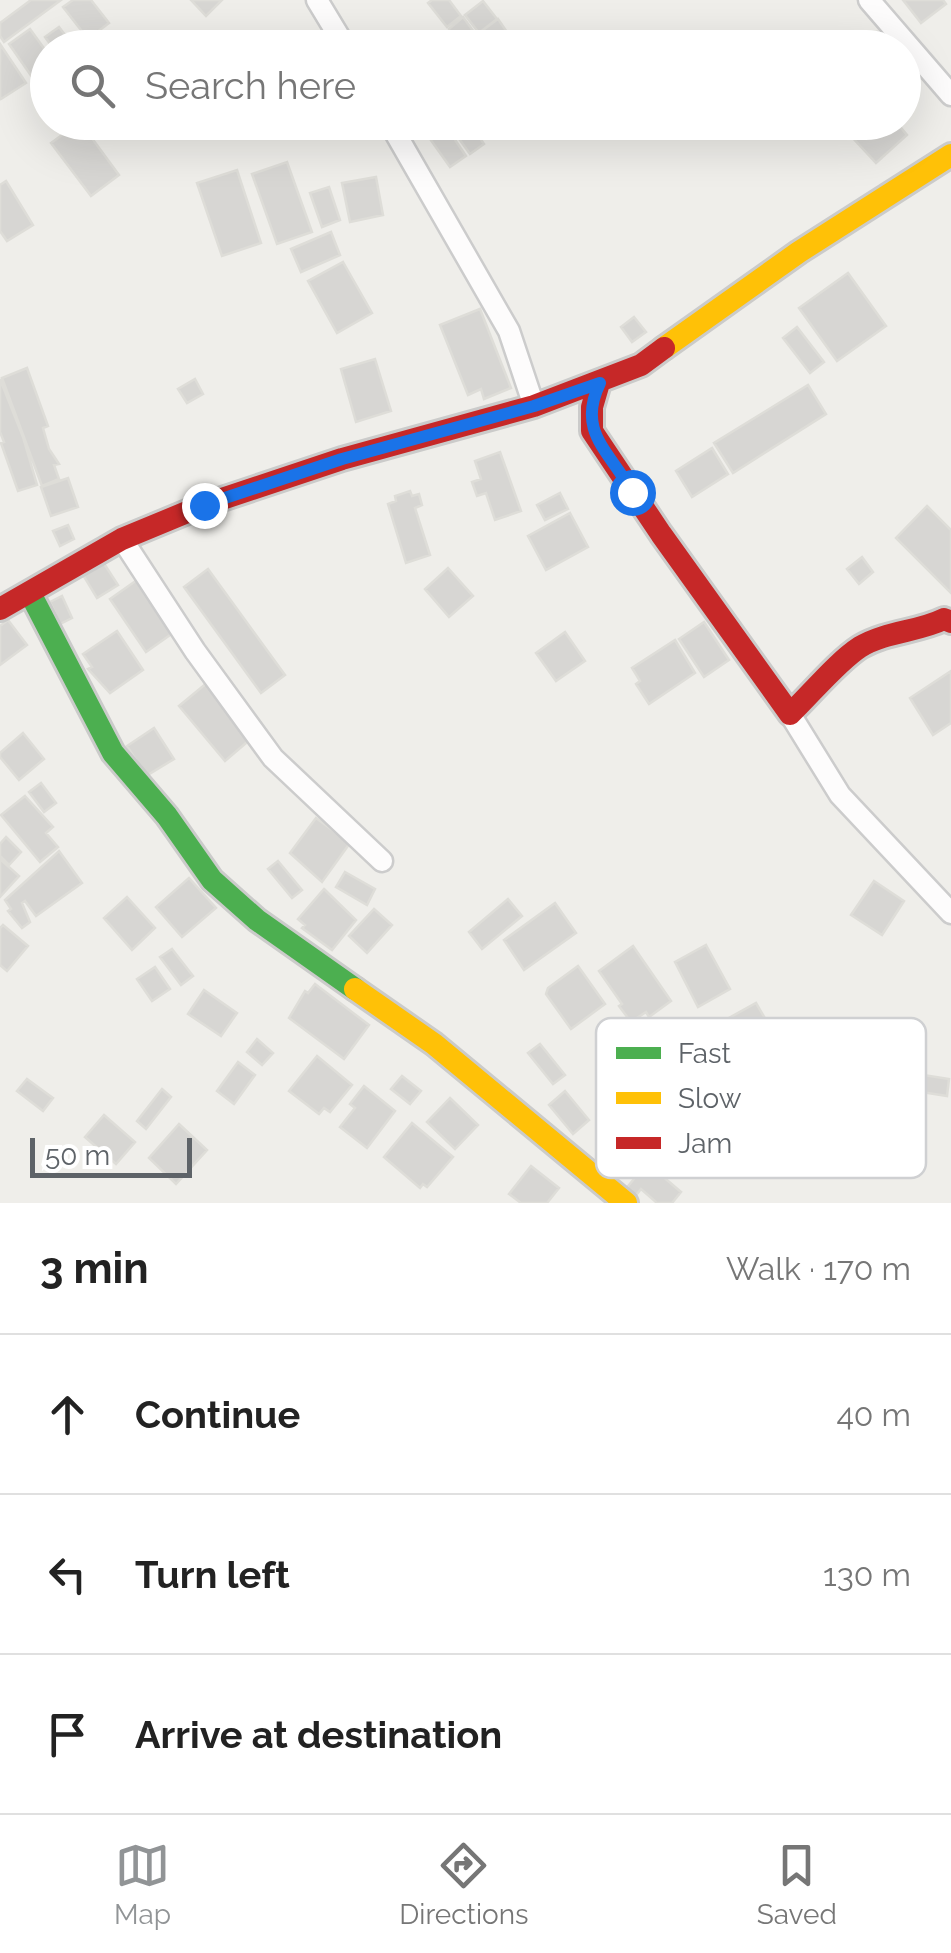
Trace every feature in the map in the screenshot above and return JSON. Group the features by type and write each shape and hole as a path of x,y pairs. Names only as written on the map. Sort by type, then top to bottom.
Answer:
{"street":[{"path":"317,0 335,30"},
{"path":"869,0 895,30"},
{"path":"921,61 951,96"},
{"path":"399,140 508,330 534,406"},
{"path":"0,610 122,539 204,505 342,459 534,406 641,365 799,252 951,155"},
{"path":"600,383 592,398 592,431 660,534 740,640 840,796 951,913"},
{"path":"122,539 195,651 273,758 382,861"},
{"path":"30,593 113,753 167,816 212,880 256,920 434,1044 626,1203"},
{"path":"790,714 859,648 900,630 930,626 944,619 951,622"}],"building":[{"path":"31,0 61,0 4,42 0,23"},
{"path":"73,0 91,0 109,23 100,30 81,30 63,7"},
{"path":"191,0 222,0 206,16"},
{"path":"449,0 461,16 447,27 428,3"},
{"path":"903,0 943,0 946,4 921,23"},
{"path":"483,1 497,19 477,30 465,15"},
{"path":"463,17 473,30 450,30"},
{"path":"498,19 506,30 483,30"},
{"path":"31,30 30,74 9,44"},
{"path":"0,44 26,83 1,99 0,97"},
{"path":"93,140 119,175 91,196 51,143"},
{"path":"431,140 455,140 466,156 450,167"},
{"path":"460,140 481,140 484,144 470,154"},
{"path":"855,140 901,140 876,163"},
{"path":"287,162 312,232 277,244 252,174"},
{"path":"237,170 261,243 222,256 197,183"},
{"path":"376,177 383,215 350,222 342,183"},
{"path":"6,181 33,225 7,241 0,231 0,185"},
{"path":"329,187 340,220 322,227 310,193"},
{"path":"331,232 340,255 301,272 291,249"},
{"path":"343,262 372,313 337,333 308,281"},
{"path":"848,273 886,326 837,361 799,308"},
{"path":"480,309 511,388 484,399 481,389 468,395 440,325"},
{"path":"634,317 646,332 632,342 621,327"},
{"path":"797,327 824,362 810,373 783,338"},
{"path":"375,359 391,411 356,422 341,369"},
{"path":"27,368 48,426 43,428 49,449 59,464 54,465 59,479 42,486 2,378"},
{"path":"0,379 37,485 18,491 1,443 4,442 0,432"},
{"path":"195,379 203,394 187,403 178,389"},
{"path":"808,385 826,414 733,473 714,443"},
{"path":"712,448 728,474 692,497 676,471"},
{"path":"500,452 521,511 495,520 486,493 477,496 472,482 481,479 475,461"},
{"path":"68,478 78,507 51,516 41,487"},
{"path":"410,491 412,496 419,494 422,505 415,508 430,555 406,563 388,504 396,501 395,496"},
{"path":"560,493 568,509 545,520 537,505"},
{"path":"927,506 951,530 951,593 896,538"},
{"path":"570,513 588,547 546,570 528,536"},
{"path":"68,525 74,539 60,546 53,531"},
{"path":"862,557 873,572 859,584 847,569"},
{"path":"103,562 118,585 97,598 83,575"},
{"path":"448,568 473,596 449,617 425,589"},
{"path":"208,569 285,675 261,693 184,587"},
{"path":"137,580 173,633 146,652 110,599"},
{"path":"62,596 72,618 60,624 50,602"},
{"path":"8,620 27,645 0,665 0,626"},
{"path":"704,622 729,660 704,677 679,639"},
{"path":"117,631 143,670 110,693 88,669 92,667 83,654"},
{"path":"565,632 585,661 556,681 536,653"},
{"path":"675,640 695,673 649,704 636,684 640,681 632,668"},
{"path":"951,671 951,723 933,735 910,698"},
{"path":"208,682 253,737 225,761 179,706"},
{"path":"154,728 174,759 146,776 127,746"},
{"path":"23,733 44,759 19,780 0,753"},
{"path":"41,783 56,803 44,812 29,792"},
{"path":"25,796 53,827 46,833 58,847 40,862 1,815"},
{"path":"316,818 350,843 322,882 290,853"},
{"path":"6,837 21,852 9,865 0,856 0,844"},
{"path":"59,851 82,883 36,916 25,901 22,903 30,922 22,928 8,911 11,909 5,900"},
{"path":"0,859 19,876 0,897"},
{"path":"278,861 302,890 292,898 268,869"},
{"path":"345,872 375,889 367,905 336,887"},
{"path":"189,878 216,908 182,937 156,907"},
{"path":"874,881 904,901 882,935 851,915"},
{"path":"324,889 356,920 332,950 302,928 305,925 298,919"},
{"path":"127,897 155,928 132,950 104,918"},
{"path":"508,899 522,916 482,949 469,932"},
{"path":"555,903 576,933 524,970 504,940"},
{"path":"374,909 392,925 367,953 349,936"},
{"path":"3,925 28,946 7,971 0,965"},
{"path":"706,945 730,989 698,1007 675,962"},
{"path":"633,946 671,1001 649,1017 646,1012 628,1018 599,971"},
{"path":"172,949 193,976 181,985 160,957"},
{"path":"578,966 605,1004 571,1029 546,994 548,988"},
{"path":"155,967 170,989 152,1001 137,979"},
{"path":"315,984 369,1025 344,1059 289,1018 305,991 308,993"},
{"path":"204,990 237,1013 221,1036 188,1014"},
{"path":"756,1003 765,1018 729,1018"},
{"path":"257,1039 273,1053 262,1065 247,1052"},
{"path":"540,1044 565,1075 553,1084 528,1053"},
{"path":"317,1056 352,1085 330,1112 324,1108 319,1114 289,1091"},
{"path":"238,1062 255,1075 234,1104 217,1091"},
{"path":"926,1075 949,1079 947,1096 926,1093"},
{"path":"402,1076 421,1091 410,1104 391,1089"},
{"path":"27,1079 53,1098 43,1111 17,1091"},
{"path":"364,1086 395,1111 367,1148 340,1127 355,1108 350,1104"},
{"path":"162,1089 171,1097 146,1129 137,1121"},
{"path":"565,1091 589,1120 573,1134 549,1105"},
{"path":"450,1098 478,1125 455,1149 427,1122"},
{"path":"104,1115 135,1142 116,1164 85,1137"},
{"path":"412,1123 453,1157 427,1187 423,1184 420,1188 384,1157"},
{"path":"179,1124 207,1150 176,1184 149,1158"},
{"path":"531,1166 559,1188 547,1203 521,1203 509,1194"},
{"path":"635,1178 665,1178 681,1192 672,1203 657,1203 641,1189 633,1199 624,1191"}],"traffic: fast":[{"path":"30,593 113,753 167,816 212,880 257,920 355,989"}],"traffic: slow":[{"path":"664,348 799,252 951,155"},
{"path":"355,989 434,1044 626,1203"}],"traffic: jam":[{"path":"0,609 122,539 204,505 342,459 534,406 641,365 664,348"},
{"path":"599,383 592,407 592,431 790,714 860,647 944,619 951,622"}],"route":[{"path":"204,505 342,459 534,406 600,383 592,398 592,431 632,492"}]}
